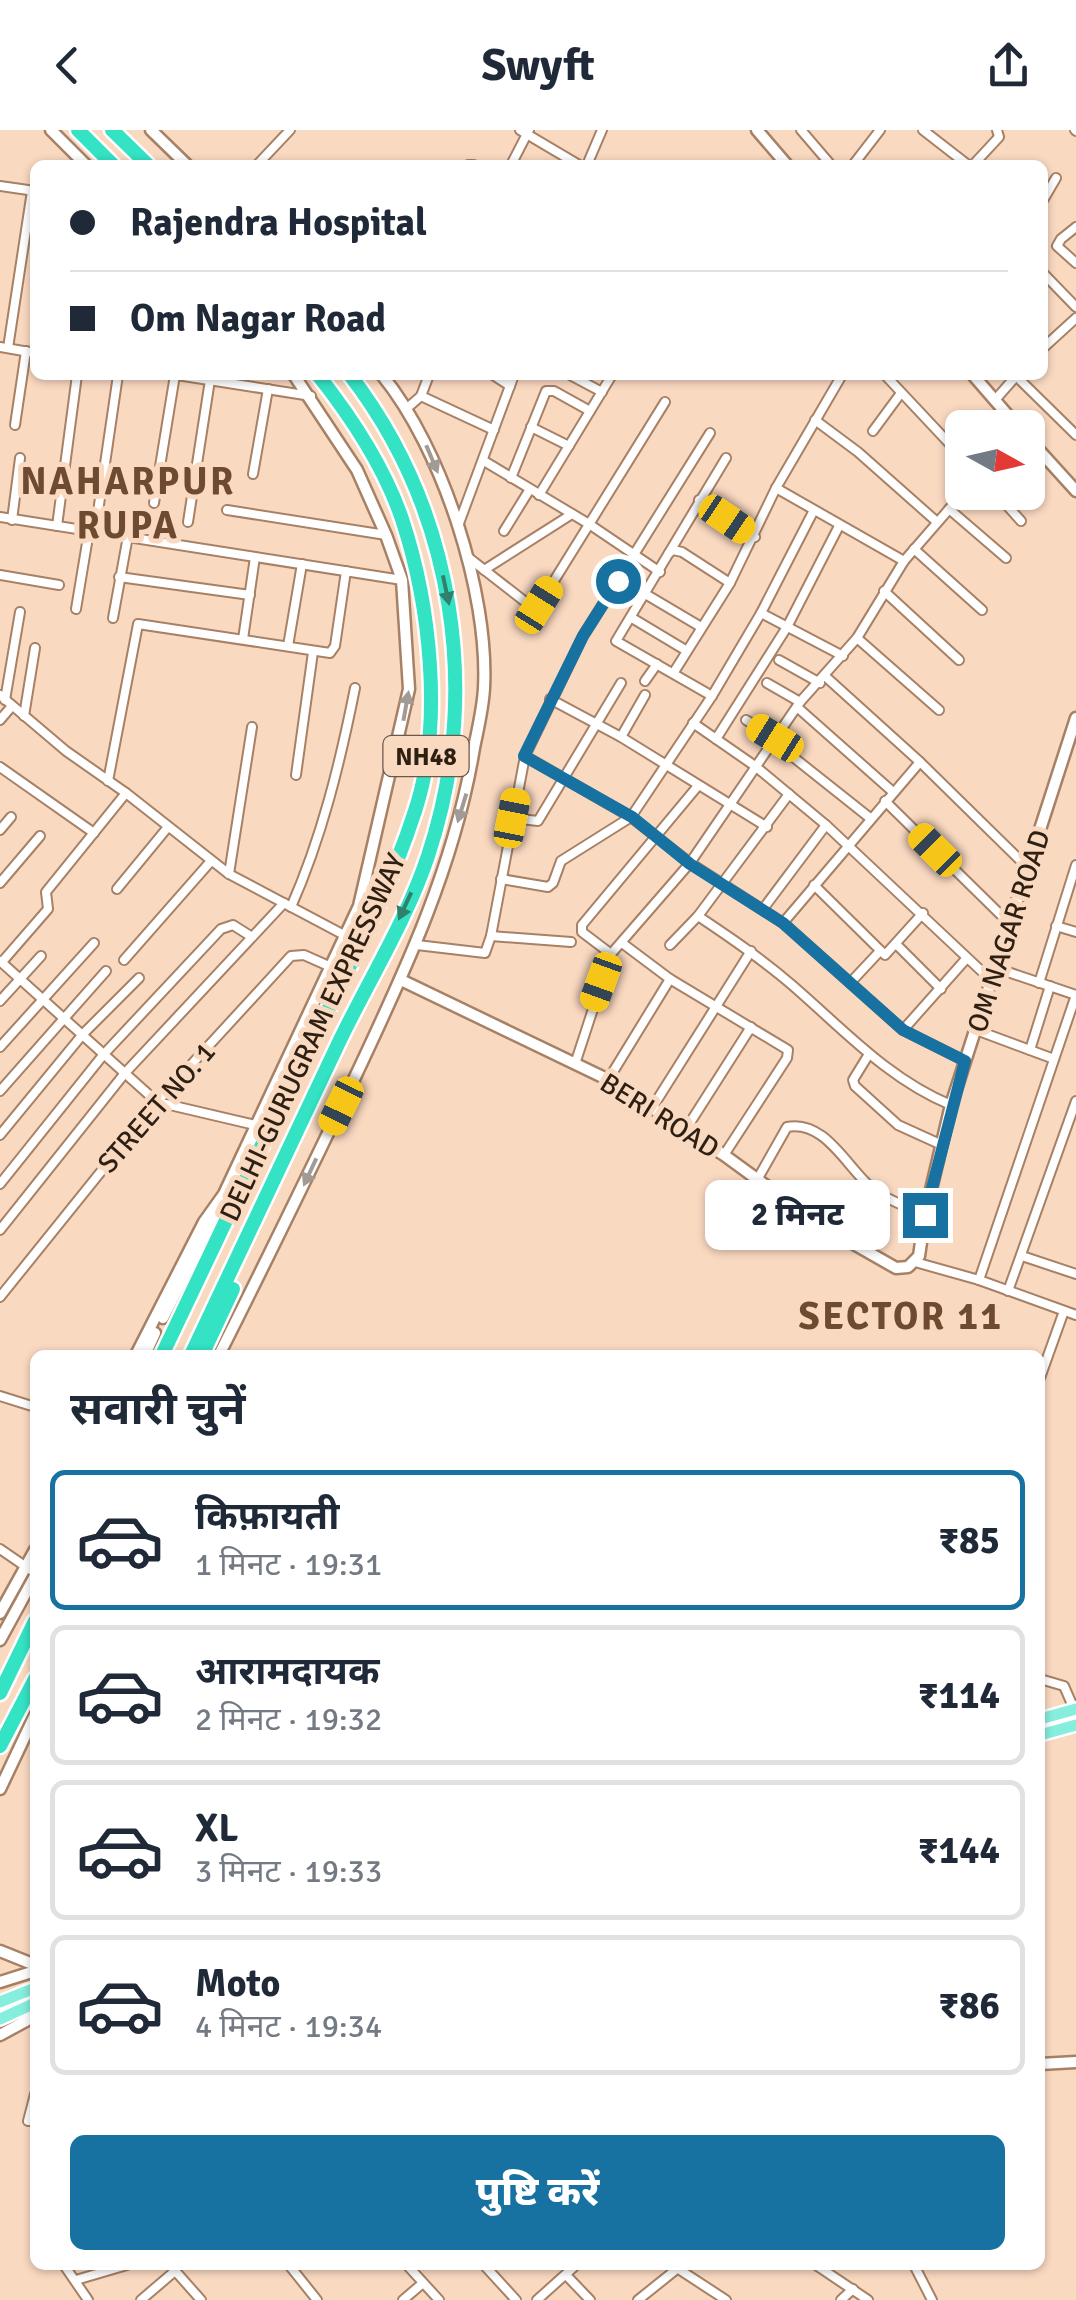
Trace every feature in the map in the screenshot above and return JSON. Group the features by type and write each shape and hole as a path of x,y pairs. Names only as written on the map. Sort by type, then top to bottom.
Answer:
{"highway":[{"path":"78,130 109,160"},
{"path":"112,130 143,160"},
{"name":"DELHI-GURUGRAM EXPRESSWAY","path":"164,1350 384,895 417,807 427,751 430,690 426,629 402,518 351,417 322,380"},
{"name":"DELHI-GURUGRAM EXPRESSWAY","path":"193,1350 428,858 454,751 454,630 436,548 425,510 396,447 354,380"},
{"path":"204,1350 242,1267 258,1213"},
{"path":"0,1692 30,1631"},
{"path":"0,1746 30,1689"}],"main road":[{"path":"50,130 81,160"},
{"path":"152,130 182,160"},
{"path":"757,130 783,160"},
{"path":"147,1350 346,936 366,879 409,689 402,580 386,535 357,470 298,380"},
{"path":"222,1350 417,945 468,788 484,690 484,643 458,527 424,440 385,380"},
{"path":"977,380 1004,410"},
{"path":"1045,457 1076,491"},
{"name":"OM NAGAR ROAD","path":"916,1262 952,1105 1076,718"},
{"name":"BERI ROAD","path":"401,980 608,1080 724,1154 818,1223 896,1268 916,1262"},
{"path":"139,1350 204,1222 224,1194 250,1170"},
{"path":"0,1613 30,1575"},
{"path":"0,1640 30,1576"},
{"path":"1045,1718 1075,1709"},
{"path":"1045,1734 1076,1725"},
{"path":"0,1789 30,1726"},
{"path":"0,1950 30,1965"},
{"path":"0,1982 30,1970"},
{"path":"0,2002 30,1990"},
{"path":"0,2020 30,2005"},
{"path":"0,2035 30,2019"},
{"path":"1045,2064 1076,2062"}],"street":[{"path":"262,160 290,130"},
{"path":"586,160 602,130"},
{"path":"801,130 827,160"},
{"path":"856,160 879,130"},
{"path":"923,130 964,160"},
{"path":"976,160 999,138 996,130"},
{"path":"513,160 525,131 574,160"},
{"path":"1048,192 1056,178"},
{"path":"0,186 30,191"},
{"path":"14,425 30,352 4,347 30,207"},
{"path":"1076,227 1057,246 1076,263"},
{"path":"1048,278 1076,307"},
{"path":"1048,339 1076,318"},
{"path":"56,526 77,380"},
{"path":"76,609 117,380"},
{"path":"154,503 175,380"},
{"path":"188,522 210,380 311,396"},
{"path":"406,410 422,396 427,380"},
{"path":"501,380 510,386"},
{"path":"458,527 512,380"},
{"path":"579,380 602,392"},
{"path":"539,495 609,380"},
{"path":"674,672 730,583 776,488 839,380"},
{"path":"890,380 945,439"},
{"path":"995,400 1012,380"},
{"path":"1021,380 1076,435"},
{"path":"253,474 268,389"},
{"path":"512,478 544,394 550,390 590,411"},
{"path":"874,431 902,393"},
{"path":"422,396 494,430"},
{"path":"465,555 528,604 539,605 665,402"},
{"path":"815,420 858,452 937,522"},
{"path":"531,426 569,446"},
{"path":"417,945 483,954 492,936 524,756 583,636 710,433"},
{"path":"12,520 20,458"},
{"path":"712,696 616,641 726,458"},
{"path":"484,460 660,572"},
{"path":"776,488 904,561"},
{"path":"504,531 530,489"},
{"path":"699,500 754,538"},
{"path":"227,510 386,535"},
{"path":"575,1064 611,954 690,864 774,739 857,638 904,561 948,510"},
{"path":"950,510 1006,558"},
{"path":"1012,510 1022,521"},
{"path":"501,879 548,887 553,884 561,861 632,817 712,696 814,512"},
{"path":"484,570 572,514"},
{"path":"0,517 402,580"},
{"path":"716,739 787,626 839,526"},
{"path":"114,618 128,536"},
{"path":"914,550 982,610"},
{"path":"670,552 682,552 730,583"},
{"path":"243,639 256,557"},
{"path":"288,646 302,564"},
{"path":"108,781 138,624 330,653 335,646 346,571"},
{"path":"0,575 59,585"},
{"path":"119,576 250,596"},
{"path":"884,591 959,660"},
{"path":"646,595 701,627"},
{"path":"0,720 20,612"},
{"path":"761,613 843,656"},
{"path":"632,618 687,651"},
{"path":"857,638 939,710"},
{"path":"24,716 35,648"},
{"path":"296,774 313,652"},
{"path":"778,660 823,680 920,762 1028,868"},
{"path":"646,682 657,664"},
{"path":"512,818 538,821 621,683"},
{"path":"766,683 799,705 894,792"},
{"path":"0,1230 126,1073 252,937 288,905 310,865 324,820 355,688"},
{"path":"621,737 646,695"},
{"path":"550,700 621,737 768,827"},
{"path":"6,701 228,874 346,936"},
{"path":"746,720 870,818"},
{"path":"693,723 755,766 826,825 992,981"},
{"path":"228,874 252,727"},
{"path":"524,756 632,817 690,864 783,923 903,1030 965,1061"},
{"path":"783,923 920,762"},
{"path":"0,767 94,833"},
{"path":"611,954 582,932 582,925 697,787"},
{"path":"126,793 46,892 48,909 1,962 157,1102 255,1125"},
{"path":"670,945 724,884 789,794"},
{"path":"885,801 1010,924"},
{"path":"0,830 11,816"},
{"path":"763,909 826,825"},
{"path":"118,889 168,826"},
{"path":"2,878 40,836"},
{"path":"124,960 211,860"},
{"path":"1039,982 1076,866"},
{"path":"814,884 885,955 923,914"},
{"path":"698,916 750,950 918,1091 952,1105"},
{"path":"0,1184 104,1054 225,925 233,925 252,937"},
{"path":"1056,926 1076,932"},
{"path":"492,936 571,942"},
{"path":"0,1048 94,943"},
{"path":"622,943 670,979 787,1048 787,1058 724,1154"},
{"path":"896,944 941,990"},
{"path":"652,1108 750,950"},
{"path":"851,982 880,951"},
{"name":"STREET NO. 1","path":"0,1297 157,1102 292,956 299,954 331,967"},
{"path":"0,1000 41,956"},
{"path":"903,1030 966,959"},
{"path":"979,1280 1076,995 996,968"},
{"path":"0,1091 106,970"},
{"path":"0,1135 83,1034 139,978"},
{"path":"608,1080 670,979"},
{"path":"1030,1050 1050,986"},
{"path":"686,1130 751,1028"},
{"path":"976,1030 1054,1060"},
{"path":"870,1054 853,1080 854,1086 898,1126 942,1145"},
{"path":"1008,1291 1076,1101"},
{"path":"757,1181 787,1126 806,1127 841,1154 869,1186 925,1215"},
{"path":"1022,1256 1076,1272"},
{"name":"BERI ROAD","path":"916,1262 1076,1315"},
{"path":"1045,1364 1064,1311"},
{"path":"0,1396 30,1406"},
{"path":"0,1550 30,1571"},
{"path":"1045,1680 1064,1686 1075,1709"},
{"path":"28,2121 30,2113"},
{"path":"68,2270 88,2300"},
{"path":"76,2280 111,2270"},
{"path":"141,2300 171,2270"},
{"path":"175,2270 201,2300"},
{"path":"293,2270 317,2300"},
{"path":"411,2270 439,2300"},
{"path":"489,2270 516,2300"},
{"path":"538,2300 550,2296 570,2270"},
{"path":"638,2300 675,2270"},
{"path":"683,2270 726,2300"},
{"path":"824,2270 868,2300"},
{"path":"917,2270 932,2300"},
{"path":"566,2274 590,2300"},
{"path":"403,2300 423,2283"},
{"path":"841,2300 854,2289"}],"district":[{"name":"NAHARPUR RUPA","path":"128,503"},
{"name":"SECTOR 11","path":"901,1316"}],"route":[{"path":"618,581 583,636 524,756 632,817 690,864 783,923 903,1030 965,1061 925,1215"}]}
